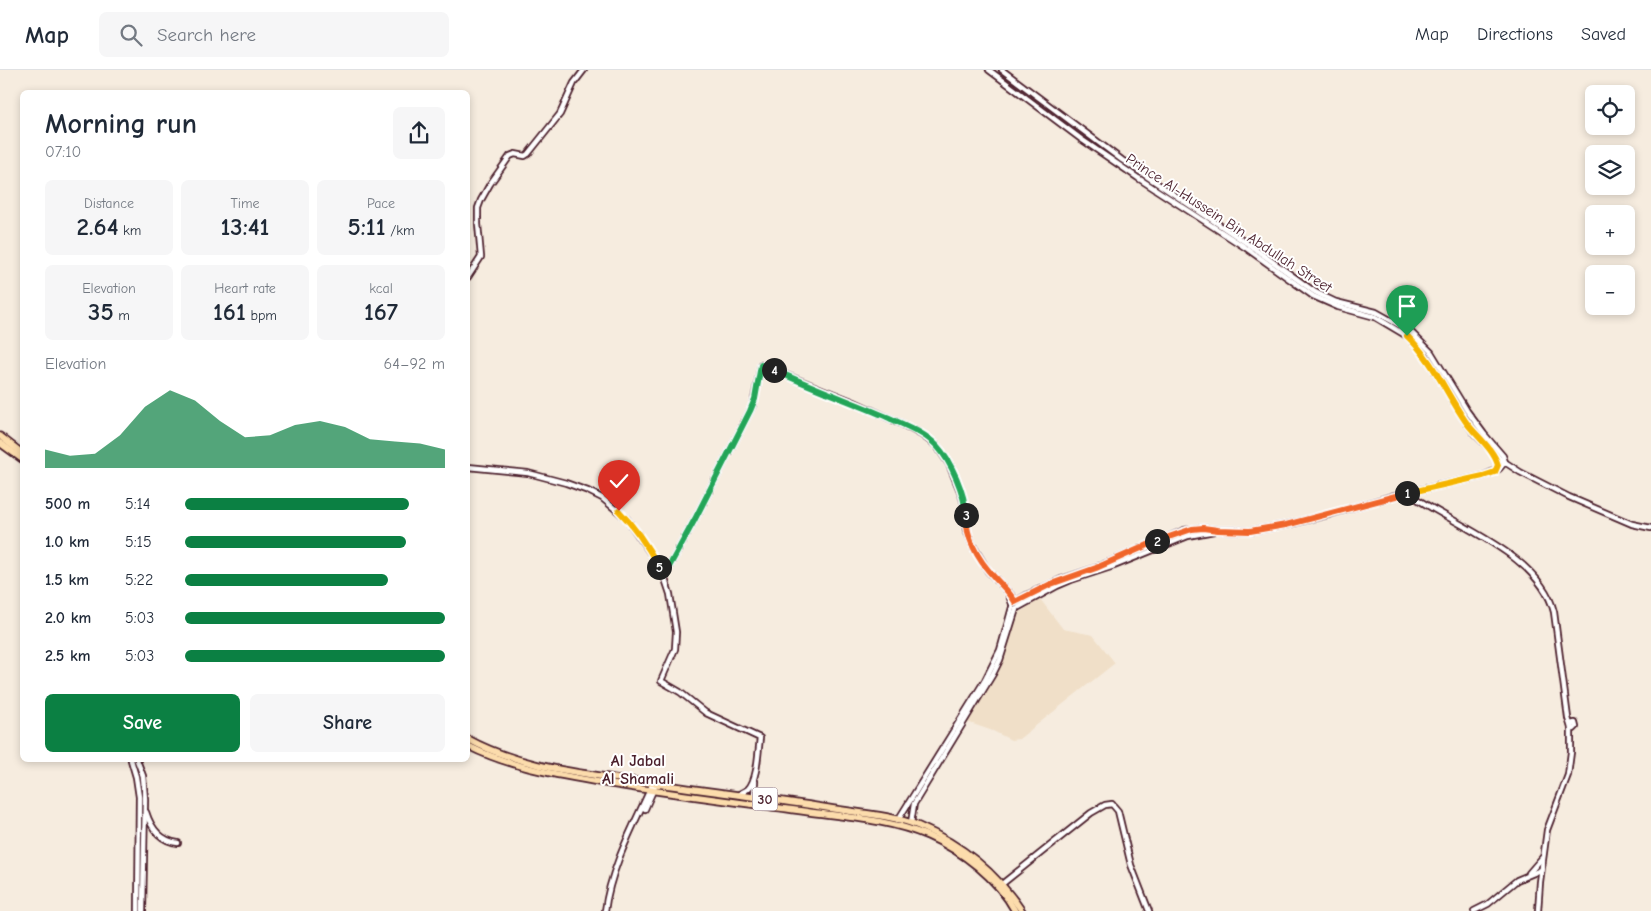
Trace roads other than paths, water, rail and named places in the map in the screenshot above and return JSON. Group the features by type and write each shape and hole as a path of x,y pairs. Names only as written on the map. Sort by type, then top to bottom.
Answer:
{"main road":[{"path":"0,436 20,451"},
{"path":"0,443 20,458"},
{"name":"30","path":"470,740 488,749 546,767 898,820 944,838 976,860 1002,884 1022,911"},
{"name":"30","path":"470,747 531,770 552,775 651,791 914,826 973,863 994,883 1015,911"}],"street":[{"path":"470,274 481,257 478,208 484,194 510,156 515,154 525,156 560,114 574,83 584,70"},
{"name":"Prince Al-Hussein Bin Abdullah Street","path":"989,70 1081,139 1246,248 1313,296 1336,304 1376,312 1396,326 1419,347 1466,422 1489,449 1505,462 1584,504 1632,524 1651,528"},
{"name":"Prince Al-Hussein Bin Abdullah Street","path":"1002,70 1141,173 1254,248 1315,292 1336,304"},
{"path":"1138,178 1141,173"},
{"name":"Prince Al-Hussein Bin Abdullah Street","path":"1396,326 1417,337 1431,352 1467,411 1503,456 1505,462"},
{"path":"664,576 750,411 755,399 761,365 865,407 914,430 934,443 949,464 961,493 966,511 967,531 972,544 988,571 1009,593 1015,605 998,666 914,804 914,826"},
{"path":"1489,449 1498,462 1495,472"},
{"path":"1495,472 1505,462"},
{"path":"470,467 531,474 566,483 602,498 627,519 645,543 664,576 670,594 676,644 674,654 661,681 680,692 706,713 760,738 754,777 754,797"},
{"path":"898,820 985,680 1000,650 1015,605 1071,580 1114,566 1188,536 1218,530 1250,531 1286,525 1392,496 1515,468"},
{"path":"1408,493 1430,508 1513,556 1529,569 1550,598 1554,612 1568,711 1573,726 1568,775 1547,830 1538,911"},
{"path":"132,762 139,797 143,911"},
{"path":"134,768 139,762"},
{"path":"138,911 145,807 144,780 139,762"},
{"path":"738,795 749,788 754,777"},
{"path":"605,911 610,886 630,833 655,784"},
{"path":"1002,884 1091,813 1105,805 1112,804 1118,811 1131,865 1149,911"},
{"path":"145,807 149,823 158,834 169,841 178,843"},
{"path":"1526,876 1544,854"},
{"path":"1474,911 1488,904 1517,880 1542,870"},
{"path":"1526,876 1534,877 1540,882"}],"district":[{"name":"Al Jabal Al Shamali","path":"638,770"}]}
